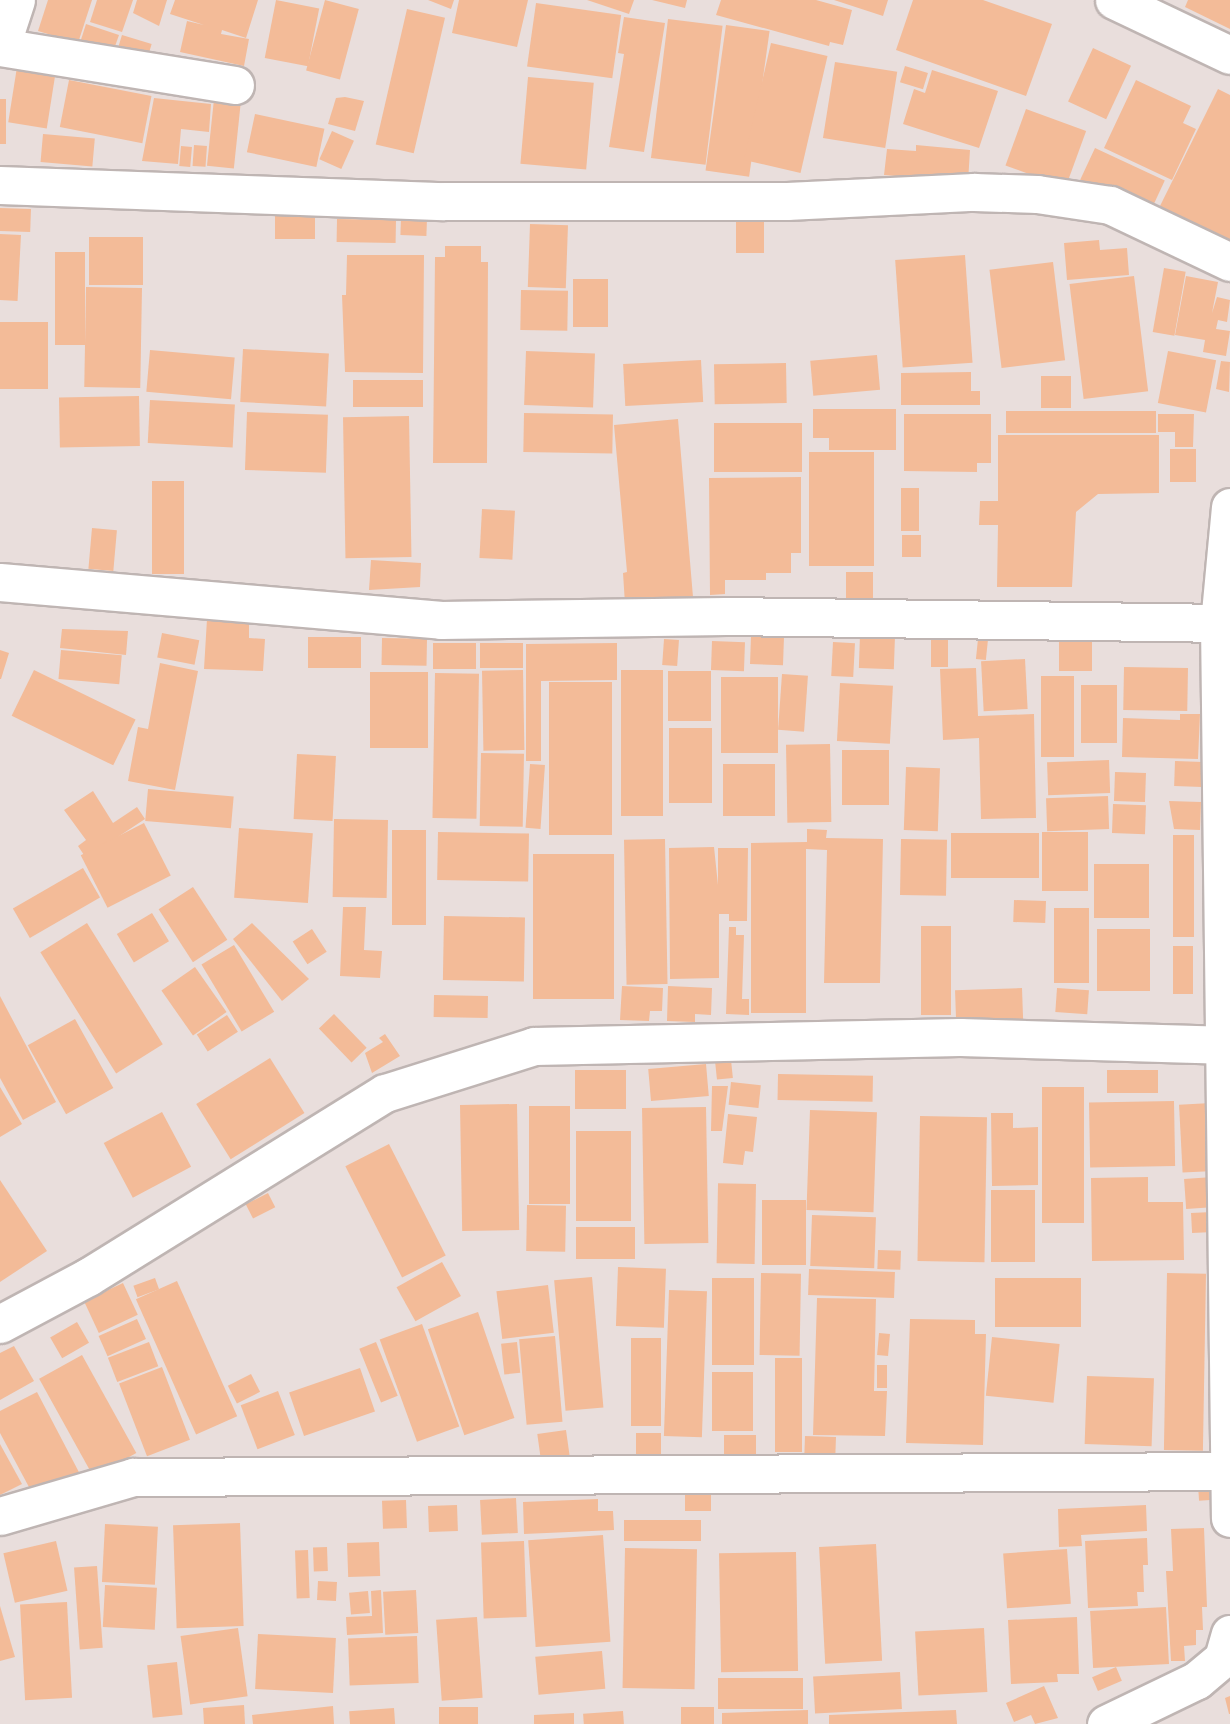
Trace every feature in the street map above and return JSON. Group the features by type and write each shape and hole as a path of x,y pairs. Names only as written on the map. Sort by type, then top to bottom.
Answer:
{"street":[{"path":"16,0 0,47 236,85"},
{"path":"1114,0 1230,55"},
{"path":"0,185 444,201 787,201 1037,194 1110,205 1230,262"},
{"path":"1230,507 1219,623 1227,1045 1230,1518"},
{"path":"0,582 441,620 726,616 1219,623"},
{"path":"0,1324 88,1277 386,1093 534,1046 960,1037 1227,1045"},
{"path":"0,1516 132,1477 1228,1471"},
{"path":"1106,1724 1197,1680 1223,1658 1230,1634"}],"building":[{"path":"48,0 92,0 78,43 38,31"},
{"path":"97,0 133,0 122,32 90,22"},
{"path":"137,0 167,0 159,26 133,13"},
{"path":"175,0 258,0 246,38 222,30 221,34 249,39 244,66 180,52 187,21 204,25 170,14"},
{"path":"276,0 319,8 308,66 265,58"},
{"path":"325,0 359,9 340,80 306,71"},
{"path":"428,0 454,0 451,9"},
{"path":"459,0 528,0 517,47 452,33"},
{"path":"587,0 634,0 629,14"},
{"path":"652,0 687,0 685,8"},
{"path":"721,0 816,0 852,10 843,45 830,42 829,46 716,15"},
{"path":"834,0 888,0 883,16"},
{"path":"913,0 983,0 1052,24 1026,96 896,50"},
{"path":"1188,0 1230,0 1230,29 1185,7"},
{"path":"536,3 621,15 612,78 527,66"},
{"path":"407,9 445,18 414,153 376,144"},
{"path":"624,17 665,23 644,152 609,147 624,54 618,53"},
{"path":"668,19 723,26 706,165 651,158"},
{"path":"86,24 119,35 113,52 78,49"},
{"path":"726,25 770,31 749,177 706,171"},
{"path":"122,35 152,44 147,58 118,49"},
{"path":"771,43 828,56 801,173 744,160"},
{"path":"1093,48 1131,66 1106,119 1068,101"},
{"path":"835,62 897,72 885,148 823,138"},
{"path":"905,66 928,73 923,89 900,82"},
{"path":"17,67 56,73 47,128 8,122"},
{"path":"932,70 998,91 979,148 903,124 914,89 925,93"},
{"path":"528,77 594,83 586,169 520,164"},
{"path":"69,80 151,96 142,143 60,127"},
{"path":"1136,80 1191,106 1183,123 1196,129 1172,180 1104,148"},
{"path":"1218,89 1230,95 1230,243 1159,208"},
{"path":"154,98 211,104 209,132 181,129 178,164 142,161"},
{"path":"336,98 364,101 355,131 328,124"},
{"path":"0,99 6,99 6,144 0,144"},
{"path":"214,99 241,102 234,168 207,166"},
{"path":"1026,109 1086,131 1066,187 1005,165"},
{"path":"255,114 324,129 316,167 247,152"},
{"path":"332,131 354,141 341,169 319,159"},
{"path":"43,134 95,139 92,166 41,162"},
{"path":"194,145 207,146 206,167 193,166"},
{"path":"916,145 970,150 968,182 884,175 887,149 916,151"},
{"path":"181,146 192,147 190,167 179,166"},
{"path":"1095,148 1165,181 1150,212 1080,180"},
{"path":"0,208 31,209 30,232 0,231"},
{"path":"275,215 315,215 315,239 275,239"},
{"path":"401,218 427,219 426,236 400,235"},
{"path":"337,219 396,220 396,243 337,242"},
{"path":"736,222 764,222 764,253 736,253"},
{"path":"530,224 568,225 566,288 528,287"},
{"path":"0,234 21,235 18,301 0,300"},
{"path":"89,237 143,237 143,285 89,285"},
{"path":"1099,240 1100,250 1127,248 1129,275 1067,280 1064,243"},
{"path":"445,246 481,246 481,262 488,262 487,463 433,463 435,257 445,257"},
{"path":"55,252 85,252 85,345 55,345"},
{"path":"347,255 424,255 423,373 345,372 342,295 346,295"},
{"path":"965,255 973,363 903,368 895,260"},
{"path":"1053,262 1065,360 1002,368 989,270"},
{"path":"1164,268 1186,272 1174,336 1153,332"},
{"path":"1134,276 1148,391 1084,399 1069,284"},
{"path":"1186,276 1218,282 1212,313 1217,297 1230,300 1227,322 1218,320 1216,329 1230,331 1226,356 1203,352 1205,340 1175,335"},
{"path":"573,279 608,279 608,327 573,327"},
{"path":"86,287 142,288 140,388 84,387"},
{"path":"521,290 568,291 567,331 520,330"},
{"path":"0,322 48,322 48,389 0,389"},
{"path":"243,349 329,354 326,406 240,402"},
{"path":"150,350 235,357 231,399 146,392"},
{"path":"526,351 595,353 593,407 524,405"},
{"path":"1168,351 1216,360 1206,412 1158,403"},
{"path":"877,355 880,390 813,396 810,361"},
{"path":"701,360 703,402 625,406 623,364"},
{"path":"1221,361 1230,362 1229,392 1216,389"},
{"path":"786,363 787,403 715,404 714,364"},
{"path":"971,372 971,391 980,391 980,405 901,405 901,373"},
{"path":"1041,376 1071,376 1071,408 1041,408"},
{"path":"353,380 423,380 423,407 353,407"},
{"path":"139,396 140,446 60,447 59,397"},
{"path":"150,400 235,404 233,447 148,443"},
{"path":"813,409 896,409 896,450 829,450 829,438 813,438"},
{"path":"1006,411 1156,411 1156,433 1006,433"},
{"path":"247,412 328,415 326,473 245,470"},
{"path":"524,413 613,415 612,454 523,452"},
{"path":"904,414 991,414 991,463 977,463 977,472 904,471"},
{"path":"1158,414 1194,414 1193,447 1175,447 1175,432 1158,432"},
{"path":"409,416 411,557 345,558 343,417"},
{"path":"678,419 693,597 625,604 623,573 627,572 614,425"},
{"path":"714,423 802,423 802,472 714,472"},
{"path":"998,435 1159,435 1159,493 1098,494 1076,512 1072,587 997,587 998,525 979,525 980,501 998,501"},
{"path":"1170,449 1196,449 1196,482 1170,482"},
{"path":"809,452 874,452 874,566 809,566"},
{"path":"801,477 801,553 791,553 791,573 766,573 766,580 725,580 725,594 710,595 709,478"},
{"path":"152,481 184,481 184,574 152,574"},
{"path":"901,488 919,488 919,531 901,531"},
{"path":"482,509 515,511 512,560 479,558"},
{"path":"92,528 117,530 113,571 88,569"},
{"path":"902,535 921,535 921,557 902,557"},
{"path":"371,560 421,563 420,587 369,590"},
{"path":"846,572 873,572 873,600 846,600"},
{"path":"207,619 249,621 249,638 265,639 263,671 204,669"},
{"path":"62,629 128,631 126,655 60,648"},
{"path":"162,633 199,640 195,665 157,658"},
{"path":"860,635 895,636 894,669 859,668"},
{"path":"751,636 784,637 783,665 750,664"},
{"path":"931,636 948,636 948,667 931,667"},
{"path":"308,637 361,637 361,668 308,668"},
{"path":"382,638 427,639 427,666 382,665"},
{"path":"664,639 679,640 677,666 662,665"},
{"path":"978,639 988,640 986,660 976,659"},
{"path":"1059,639 1092,639 1092,671 1059,671"},
{"path":"712,641 745,642 744,671 711,670"},
{"path":"833,642 855,643 853,677 831,676"},
{"path":"433,643 476,643 476,669 433,669"},
{"path":"480,643 523,643 523,668 480,668"},
{"path":"617,643 617,680 541,681 541,761 526,761 526,644"},
{"path":"0,650 9,653 1,679 0,679"},
{"path":"61,650 122,655 119,684 58,679"},
{"path":"1025,659 1028,709 984,711 981,661"},
{"path":"160,663 198,671 175,790 128,781 138,727 148,729"},
{"path":"1124,667 1188,668 1187,711 1123,710"},
{"path":"976,668 978,716 1034,714 1036,818 981,819 979,738 943,740 940,669"},
{"path":"34,670 136,720 113,765 12,716"},
{"path":"523,670 524,750 483,751 482,671"},
{"path":"621,670 663,670 663,816 621,816"},
{"path":"668,671 711,671 711,721 668,721"},
{"path":"370,672 428,672 428,748 370,748"},
{"path":"435,673 479,674 476,819 432,818"},
{"path":"782,674 808,676 804,732 778,730"},
{"path":"1041,676 1074,676 1074,757 1041,757"},
{"path":"721,677 778,677 778,753 721,753"},
{"path":"549,682 612,682 612,835 549,835"},
{"path":"840,683 893,686 890,744 837,741"},
{"path":"1081,685 1117,685 1117,743 1081,743"},
{"path":"1180,714 1200,714 1198,759 1122,757 1123,718 1180,720"},
{"path":"669,728 712,728 712,803 669,803"},
{"path":"830,744 831,822 787,823 786,745"},
{"path":"842,750 889,750 889,805 842,805"},
{"path":"481,753 524,754 523,827 480,826"},
{"path":"297,754 336,756 333,821 294,819"},
{"path":"1109,760 1110,793 1048,795 1047,762"},
{"path":"1175,761 1203,762 1202,787 1174,786"},
{"path":"530,764 545,765 540,829 526,828"},
{"path":"723,764 775,764 775,816 723,816"},
{"path":"906,767 940,768 938,831 904,830"},
{"path":"1115,772 1146,773 1145,802 1114,801"},
{"path":"148,789 234,796 231,828 145,821"},
{"path":"93,791 113,823 137,807 145,819 86,858 78,846 86,840 64,810"},
{"path":"1108,796 1109,829 1047,831 1046,798"},
{"path":"1169,801 1201,802 1200,830 1174,829"},
{"path":"1113,804 1146,805 1145,834 1112,833"},
{"path":"334,819 388,820 387,898 333,897"},
{"path":"144,823 171,876 108,908 81,855"},
{"path":"239,828 313,833 308,903 234,898"},
{"path":"807,829 827,830 826,838 883,839 880,983 824,983 827,850 806,849 806,1013 751,1013 751,843 807,842"},
{"path":"392,830 426,830 426,925 392,925"},
{"path":"438,832 529,834 528,882 437,880"},
{"path":"1042,832 1088,832 1088,891 1042,891"},
{"path":"951,833 1039,833 1039,878 951,878"},
{"path":"1173,835 1194,835 1194,937 1173,937"},
{"path":"665,839 668,984 627,985 624,840"},
{"path":"901,839 947,840 946,896 900,895"},
{"path":"714,847 718,885 718,848 748,848 747,921 729,921 729,914 719,914 719,978 670,979 669,848"},
{"path":"533,854 614,854 614,999 533,999"},
{"path":"1094,864 1149,864 1149,918 1094,918"},
{"path":"83,868 100,897 30,938 13,908"},
{"path":"193,887 227,940 193,962 159,909"},
{"path":"1014,900 1046,901 1045,923 1013,922"},
{"path":"343,907 366,907 364,950 382,951 380,978 340,976"},
{"path":"1054,908 1089,908 1089,983 1054,983"},
{"path":"152,913 169,941 134,962 117,934"},
{"path":"444,916 525,917 524,981 443,980"},
{"path":"87,923 163,1044 116,1073 40,952"},
{"path":"252,923 309,979 282,1001 233,939"},
{"path":"921,926 951,926 951,1015 921,1015"},
{"path":"729,927 736,927 736,935 744,935 742,999 749,999 749,1015 726,1014"},
{"path":"312,929 327,952 307,964 293,942"},
{"path":"1097,929 1150,929 1150,991 1097,991"},
{"path":"234,945 274,1012 242,1031 201,965"},
{"path":"1173,946 1193,946 1193,994 1173,994"},
{"path":"195,967 227,1012 193,1036 161,991"},
{"path":"622,986 663,988 662,1011 650,1011 649,1021 620,1020"},
{"path":"668,986 712,988 711,1015 695,1014 695,1022 667,1021"},
{"path":"1022,988 1023,1019 956,1021 955,990"},
{"path":"1057,988 1089,990 1087,1014 1055,1012"},
{"path":"434,995 488,996 488,1018 434,1017"},
{"path":"0,996 56,1102 23,1120 0,1078"},
{"path":"334,1014 367,1048 352,1062 319,1029"},
{"path":"227,1015 238,1032 208,1051 197,1035"},
{"path":"75,1019 113,1088 66,1114 28,1045"},
{"path":"385,1034 400,1056 372,1073 365,1053 383,1042 379,1038"},
{"path":"270,1058 304,1113 231,1159 196,1104"},
{"path":"731,1060 733,1078 717,1080 715,1062"},
{"path":"706,1064 709,1096 651,1101 648,1069"},
{"path":"575,1070 626,1070 626,1109 575,1109"},
{"path":"1107,1070 1158,1070 1158,1093 1107,1093"},
{"path":"778,1074 873,1076 873,1102 778,1100"},
{"path":"731,1082 761,1085 758,1108 729,1105"},
{"path":"712,1086 728,1086 722,1131 711,1131"},
{"path":"0,1087 22,1124 0,1137"},
{"path":"1042,1087 1084,1087 1084,1223 1042,1223"},
{"path":"1174,1101 1175,1166 1090,1167 1089,1102"},
{"path":"1211,1103 1215,1171 1183,1173 1179,1105"},
{"path":"517,1104 519,1230 462,1231 460,1105"},
{"path":"529,1106 570,1106 570,1204 529,1204"},
{"path":"706,1107 708,1243 644,1244 642,1108"},
{"path":"810,1110 877,1112 873,1212 807,1210"},
{"path":"162,1112 191,1167 133,1198 104,1143"},
{"path":"991,1113 1013,1113 1013,1128 1038,1127 1038,1185 992,1186"},
{"path":"728,1114 757,1117 753,1152 745,1151 743,1165 723,1163"},
{"path":"920,1116 987,1117 984,1262 917,1261"},
{"path":"576,1131 631,1131 631,1221 576,1221"},
{"path":"389,1144 446,1255 402,1278 345,1166"},
{"path":"1148,1177 1148,1202 1183,1202 1184,1260 1092,1261 1091,1178"},
{"path":"1213,1177 1215,1207 1186,1209 1184,1179"},
{"path":"0,1180 47,1251 0,1282"},
{"path":"718,1183 756,1184 755,1264 717,1263"},
{"path":"991,1190 1035,1190 1035,1262 991,1262"},
{"path":"268,1193 275,1207 253,1219 246,1204"},
{"path":"762,1200 806,1200 806,1265 762,1265"},
{"path":"527,1205 566,1206 565,1252 526,1251"},
{"path":"1212,1212 1213,1232 1192,1233 1191,1213"},
{"path":"812,1215 876,1217 874,1268 810,1266"},
{"path":"576,1227 635,1227 635,1259 576,1259"},
{"path":"878,1250 901,1251 900,1270 877,1269"},
{"path":"442,1262 461,1296 415,1321 397,1287"},
{"path":"618,1267 666,1269 664,1328 616,1326"},
{"path":"809,1269 895,1272 894,1298 808,1295"},
{"path":"761,1273 801,1274 800,1356 760,1355"},
{"path":"1167,1273 1206,1274 1203,1451 1164,1450"},
{"path":"592,1277 603,1408 566,1411 554,1280"},
{"path":"155,1278 159,1289 137,1297 133,1286"},
{"path":"712,1278 754,1278 754,1365 712,1365"},
{"path":"995,1278 1081,1278 1081,1327 995,1327"},
{"path":"177,1281 237,1416 196,1435 136,1299"},
{"path":"123,1283 138,1315 99,1333 84,1301"},
{"path":"548,1285 554,1333 502,1339 496,1291"},
{"path":"669,1290 707,1291 702,1437 664,1436"},
{"path":"817,1298 876,1299 874,1391 887,1391 885,1436 813,1435"},
{"path":"478,1312 514,1418 464,1435 428,1329"},
{"path":"137,1319 146,1339 108,1356 99,1336"},
{"path":"910,1319 975,1320 975,1334 986,1334 983,1445 906,1443"},
{"path":"77,1322 89,1343 62,1358 50,1338"},
{"path":"422,1324 459,1426 417,1442 380,1339"},
{"path":"879,1333 890,1334 888,1356 877,1355"},
{"path":"555,1336 562,1422 527,1425 519,1339"},
{"path":"992,1337 1060,1344 1053,1403 986,1396"},
{"path":"631,1338 661,1338 661,1426 631,1426"},
{"path":"149,1342 158,1366 117,1382 108,1358"},
{"path":"376,1342 398,1396 381,1403 359,1349"},
{"path":"517,1342 520,1373 504,1375 501,1344"},
{"path":"14,1346 34,1381 0,1400 0,1353"},
{"path":"82,1355 136,1453 93,1477 39,1379"},
{"path":"775,1358 802,1358 802,1452 775,1452"},
{"path":"877,1365 887,1365 887,1388 877,1388"},
{"path":"162,1367 190,1440 147,1456 119,1383"},
{"path":"360,1368 375,1411 304,1436 289,1392"},
{"path":"712,1372 753,1372 753,1431 712,1431"},
{"path":"251,1374 260,1392 237,1404 228,1386"},
{"path":"1087,1376 1154,1378 1152,1446 1085,1444"},
{"path":"278,1391 295,1435 258,1449 241,1405"},
{"path":"37,1392 82,1478 37,1502 0,1433 0,1411"},
{"path":"566,1430 570,1458 541,1462 537,1434"},
{"path":"636,1433 661,1433 661,1454 636,1454"},
{"path":"724,1435 756,1435 756,1455 724,1455"},
{"path":"805,1436 836,1437 835,1458 804,1457"},
{"path":"0,1444 22,1484 0,1495"},
{"path":"1209,1485 1210,1500 1199,1501 1198,1486"},
{"path":"685,1489 711,1489 711,1511 685,1511"},
{"path":"516,1498 518,1533 482,1535 480,1500"},
{"path":"598,1499 598,1511 613,1511 614,1530 524,1534 523,1502"},
{"path":"406,1500 407,1528 383,1529 382,1501"},
{"path":"457,1505 458,1531 429,1532 428,1506"},
{"path":"1146,1505 1147,1531 1081,1535 1082,1546 1059,1547 1058,1509"},
{"path":"624,1520 701,1520 701,1541 624,1541"},
{"path":"240,1523 244,1626 177,1628 173,1525"},
{"path":"105,1524 158,1527 155,1585 102,1582"},
{"path":"1204,1528 1207,1607 1202,1607 1203,1630 1196,1630 1196,1645 1184,1646 1185,1661 1171,1661 1166,1571 1173,1571 1171,1529"},
{"path":"603,1535 610,1642 536,1647 528,1540"},
{"path":"1147,1538 1148,1565 1143,1565 1144,1592 1137,1592 1138,1606 1088,1608 1085,1541"},
{"path":"56,1541 67,1591 15,1603 3,1553"},
{"path":"524,1541 527,1617 484,1618 481,1543"},
{"path":"379,1542 380,1576 348,1577 347,1543"},
{"path":"876,1544 882,1661 825,1664 819,1547"},
{"path":"313,1547 327,1547 328,1571 314,1571"},
{"path":"625,1548 697,1549 695,1689 623,1688"},
{"path":"1067,1549 1071,1604 1007,1608 1003,1553"},
{"path":"295,1550 308,1550 310,1598 297,1598"},
{"path":"796,1552 798,1671 721,1672 719,1553"},
{"path":"97,1566 103,1648 80,1649 74,1568"},
{"path":"318,1581 337,1582 336,1601 317,1600"},
{"path":"105,1585 157,1588 155,1630 103,1627"},
{"path":"381,1590 383,1633 347,1635 346,1617 372,1616 371,1591"},
{"path":"416,1590 418,1633 385,1635 383,1592"},
{"path":"368,1591 370,1613 351,1615 349,1593"},
{"path":"67,1602 72,1698 25,1700 20,1604"},
{"path":"0,1606 15,1657 0,1661"},
{"path":"1166,1607 1169,1664 1093,1668 1090,1611"},
{"path":"477,1617 483,1698 442,1701 436,1620"},
{"path":"1077,1617 1079,1674 1057,1674 1058,1682 1011,1684 1008,1620"},
{"path":"238,1628 248,1696 190,1704 181,1636"},
{"path":"984,1628 987,1692 918,1696 915,1632"},
{"path":"258,1634 336,1638 333,1693 255,1689"},
{"path":"417,1636 419,1683 350,1685 348,1638"},
{"path":"602,1651 605,1689 539,1695 535,1657"},
{"path":"177,1662 183,1715 153,1718 147,1665"},
{"path":"1116,1667 1122,1681 1098,1691 1092,1677"},
{"path":"900,1672 902,1709 815,1714 813,1677"},
{"path":"718,1678 803,1678 803,1709 718,1709"},
{"path":"1044,1686 1058,1718 1035,1724 1031,1715 1014,1722 1006,1703"},
{"path":"1230,1696 1230,1714 1229,1714 1225,1698"},
{"path":"244,1705 245,1724 204,1724 203,1708"},
{"path":"333,1706 334,1724 253,1724 252,1715"},
{"path":"439,1707 478,1707 478,1724 439,1724"},
{"path":"681,1707 714,1707 714,1724 681,1724"},
{"path":"394,1708 395,1724 350,1724 349,1711"},
{"path":"808,1710 808,1724 722,1724 722,1713"},
{"path":"956,1710 957,1724 829,1724 829,1715"},
{"path":"623,1711 624,1724 584,1724 583,1714"},
{"path":"574,1713 574,1724 534,1724 534,1715"}]}
